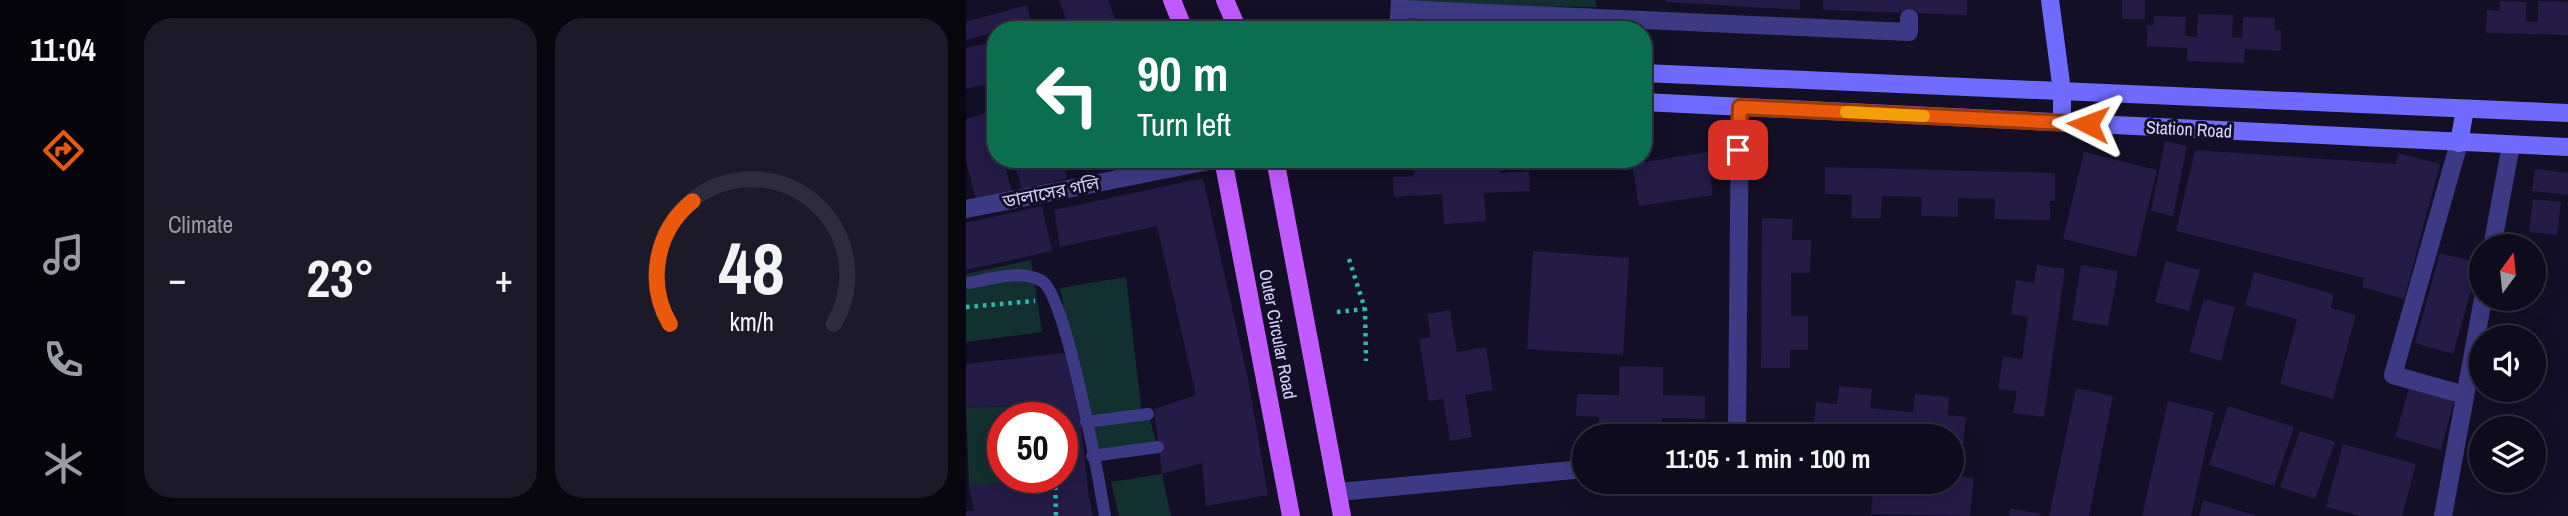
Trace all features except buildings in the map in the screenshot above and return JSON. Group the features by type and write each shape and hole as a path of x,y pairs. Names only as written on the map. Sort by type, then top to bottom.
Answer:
{"main road":[{"path":"1172,0 1180,21"},
{"path":"1226,0 1234,21"},
{"path":"2050,0 2062,91 2062,123"},
{"name":"Station Road","path":"1652,73 2568,113"},
{"name":"Station Road","path":"1652,102 2568,147"},
{"path":"2459,143 2465,109"},
{"name":"Outer Circular Road","path":"1223,168 1291,516"},
{"name":"Outer Circular Road","path":"1277,168 1342,516"}],"street":[{"path":"1400,4 1604,9 1909,32 1909,18"},
{"path":"1737,424 1740,107"},
{"path":"2459,143 2393,375 2465,395"},
{"path":"2494,234 2511,145"},
{"name":"ডালাসের গলি","path":"966,209 1175,168"},
{"path":"2443,516 2481,312"},
{"path":"1339,492 1572,471"}],"lane":[{"path":"969,283 1031,276 1045,282 1056,299 1073,352 1105,516"},
{"path":"1086,422 1148,414"},
{"path":"1092,456 1158,447"}],"path":[{"path":"1349,258 1365,309 1366,361"},
{"path":"966,307 1056,299"},
{"path":"1337,312 1365,309"},
{"path":"1055,493 1056,516"}],"green space":[{"path":"1406,0 1595,0 1597,7 1406,6"},
{"path":"1031,260 1042,332 966,342 966,274"},
{"path":"1126,277 1142,414 1148,414 1158,447 1092,456 1060,288"},
{"path":"987,407 987,484 969,485 966,408"},
{"path":"1162,474 1171,516 1119,516 1111,482"}],"slow traffic":[{"path":"1846,112 1924,116"}],"route":[{"path":"1738,150 1740,107 2088,124"}]}
